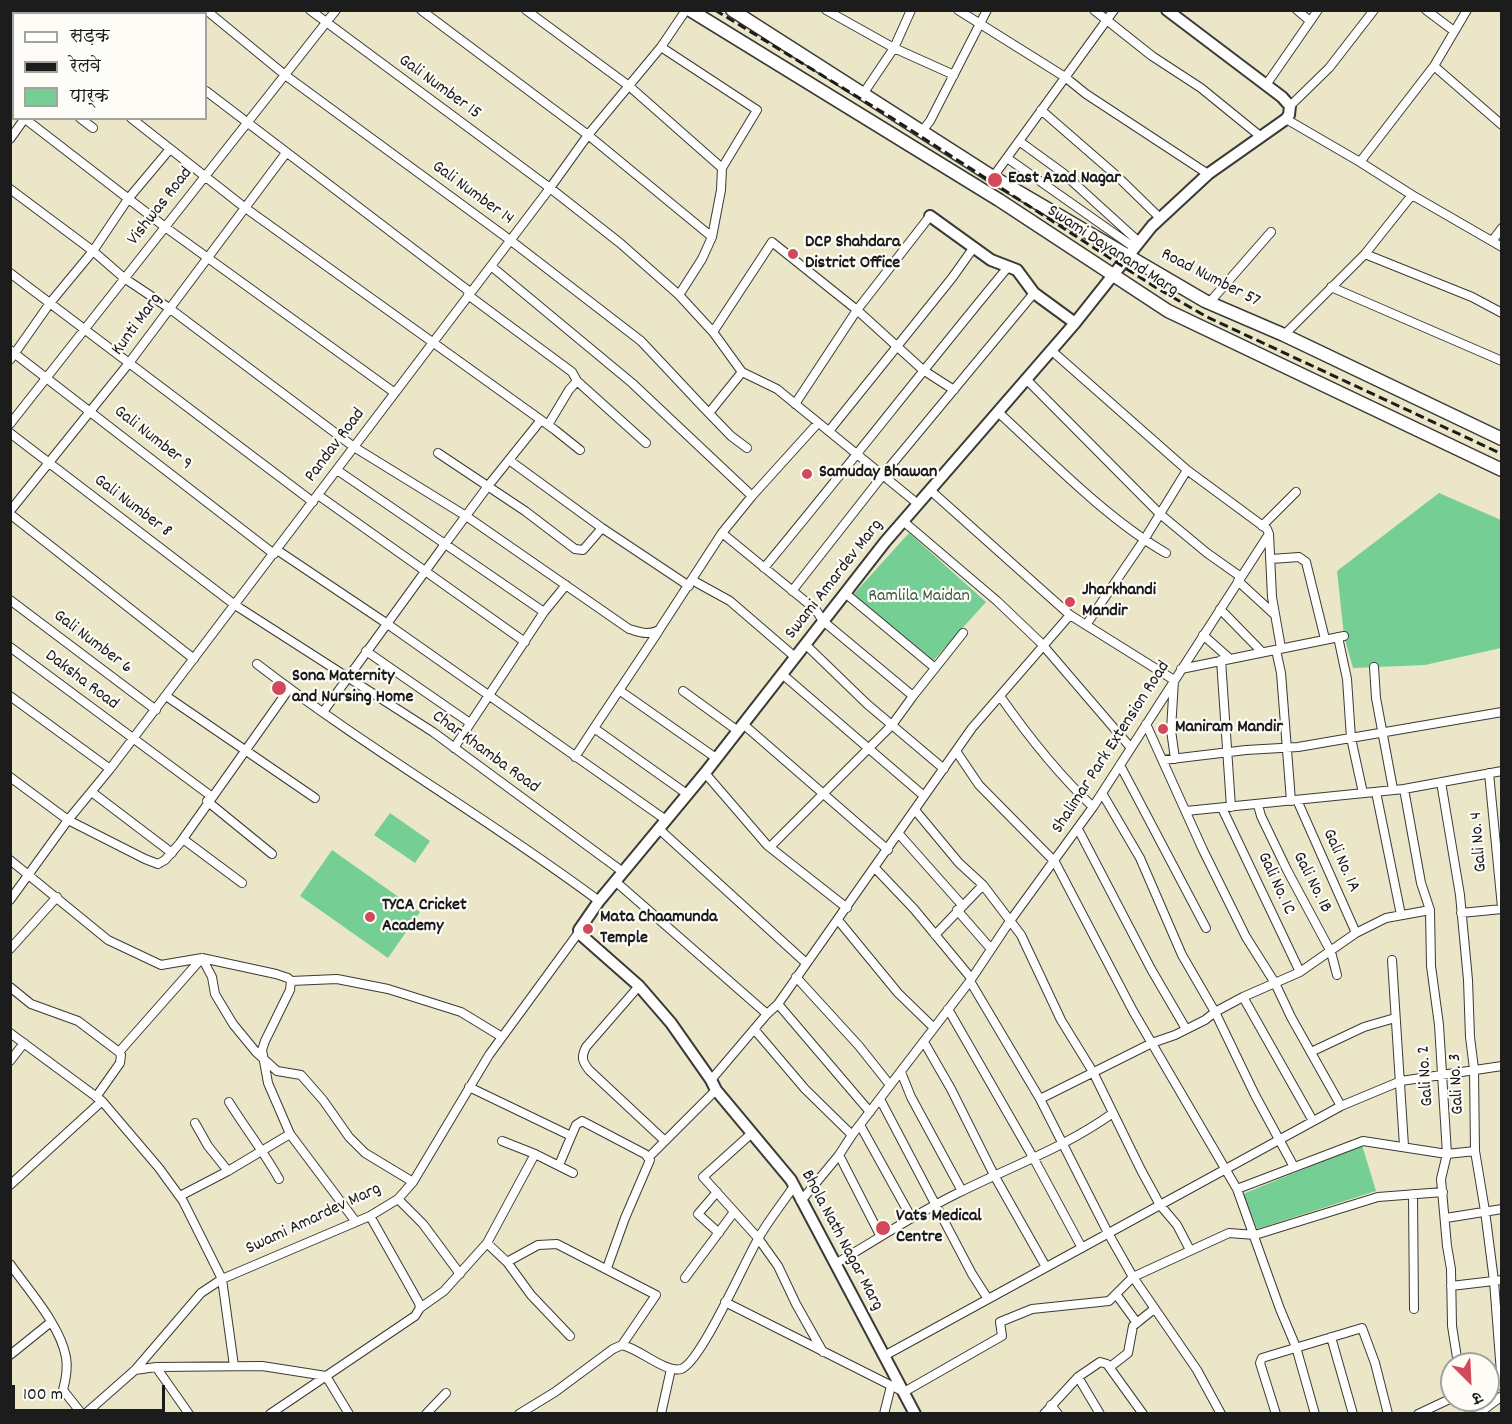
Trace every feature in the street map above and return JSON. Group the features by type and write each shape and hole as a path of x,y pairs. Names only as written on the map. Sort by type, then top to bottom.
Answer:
{"main road":[{"name":"Road Number 57","path":"732,10 993,177 1134,249 1209,303 1284,335 1502,439"},
{"name":"Swami Dayanand Marg","path":"686,13 981,189 1168,311 1502,470"}],"street":[{"name":"Gali Number 14","path":"206,10 285,75 510,240 641,341 731,436 747,448"},
{"name":"Gali Number 15","path":"310,10 620,243 679,295 713,332 742,372"},
{"name":"Vishwas Road","path":"10,424 336,10"},
{"path":"421,10 588,135 712,237"},
{"path":"526,10 629,86 722,168"},
{"path":"826,10 894,48 954,75"},
{"path":"863,94 894,48 911,10"},
{"path":"958,10 1065,77 1086,94 1208,174"},
{"path":"922,131 987,10"},
{"path":"1094,10 1152,56 1201,88 1260,136"},
{"path":"993,177 1114,10"},
{"path":"1167,10 1282,97 1290,106"},
{"path":"1297,10 1311,21"},
{"path":"1266,85 1318,10"},
{"path":"1374,10 1329,68 1290,106 1286,119 1502,247"},
{"path":"1426,10 1454,31"},
{"path":"1360,162 1434,66 1467,10"},
{"name":"Pandav Road","path":"10,900 68,820 93,793 276,552 432,342 550,189 588,135 661,47 686,13"},
{"path":"661,47 757,110 722,168 721,190 712,237 702,259 679,295"},
{"path":"1434,66 1502,124"},
{"path":"207,92 572,372 578,381 646,443"},
{"path":"1041,110 1118,177 1160,218"},
{"name":"Swami Amardev Marg","path":"88,1412 135,1370 189,1304 201,1293 222,1280 370,1216 398,1199 413,1182 502,1037 580,933 586,918 705,773 903,521 1052,351 1160,218 1208,174 1286,119"},
{"path":"10,139 24,120"},
{"path":"26,120 165,226 394,393"},
{"path":"83,120 93,128"},
{"path":"134,120 244,207 580,450"},
{"path":"1019,141 1063,173 1134,249"},
{"path":"12,354 93,251 128,198 170,149"},
{"name":"Kunti Marg","path":"10,513 129,363 286,153"},
{"path":"1006,158 1134,249"},
{"path":"10,189 93,251 124,278 169,308 354,447 466,516 629,629 651,634 659,630"},
{"path":"1284,335 1365,254 1412,195"},
{"path":"795,404 857,310 930,216 991,260 1017,270 1034,293 1075,323"},
{"path":"1492,241 1502,228"},
{"path":"1209,303 1271,232"},
{"path":"713,332 772,242 857,310 923,370 954,390"},
{"path":"829,431 952,278 974,247"},
{"path":"1365,254 1472,297 1502,313"},
{"path":"491,266 632,383 752,496"},
{"path":"764,568 858,455 923,370 1008,267"},
{"path":"10,273 83,330 316,498 525,642"},
{"path":"1331,287 1502,361"},
{"path":"792,591 883,475 1034,293"},
{"path":"1052,351 1187,470 1262,526 1269,534"},
{"name":"Gali Number 9","path":"12,354 47,377 276,552 386,623 575,757 662,824 806,963"},
{"path":"710,413 742,372 777,389 918,504"},
{"path":"1027,380 1160,514 1240,579 1275,615"},
{"path":"322,712 488,486 578,381"},
{"path":"998,412 1079,486 1144,540 1166,553"},
{"path":"575,757 723,533 752,496 818,423"},
{"name":"Gali Number 8","path":"10,433 235,605"},
{"path":"438,453 525,511 574,549 583,550 587,547 602,528"},
{"path":"509,460 602,528 691,584 730,601 795,657"},
{"path":"337,470 544,612"},
{"path":"1086,625 1144,540 1187,470"},
{"path":"930,490 1070,615 1174,680 1171,730 1175,759"},
{"path":"1262,526 1296,492"},
{"path":"10,513 194,659"},
{"path":"903,521 997,601 1043,646 1131,747"},
{"path":"723,533 816,610 823,621 913,696"},
{"name":"Shalimar Park Extension Road","path":"801,1202 924,1042 1055,862 1102,794 1269,534"},
{"name":"Gali No. 1A","path":"1269,534 1286,748 1294,800 1356,933"},
{"path":"1270,560 1299,557 1306,562 1325,639"},
{"path":"454,748 544,612 566,585"},
{"path":"845,593 935,668"},
{"name":"Gali Number 6","path":"10,600 156,710"},
{"name":"Char Khamba Road","path":"235,605 454,748 619,876 766,1014"},
{"path":"1220,609 1262,652"},
{"path":"648,1158 714,1085 754,1029 778,1004 972,728 1070,615"},
{"path":"770,847 892,725 963,633"},
{"path":"1203,635 1225,659 1226,808"},
{"path":"1181,669 1341,636 1351,738 1363,793"},
{"path":"805,644 892,725 944,769"},
{"name":"Daksha Road","path":"10,647 134,739 209,799 272,854"},
{"path":"366,651 470,723"},
{"path":"257,664 322,712 550,864 599,901"},
{"path":"1374,668 1376,698 1393,789"},
{"path":"782,674 924,796"},
{"path":"10,777 68,820 158,864 172,853 289,689"},
{"path":"619,690 716,758"},
{"path":"682,691 740,727 824,793 888,850"},
{"path":"10,696 110,769"},
{"path":"166,696 315,798"},
{"path":"1000,696 1056,770 1093,807"},
{"path":"1163,760 1286,748 1502,712"},
{"path":"1146,724 1246,937 1275,983 1341,1106"},
{"path":"594,728 687,794"},
{"path":"956,752 979,785 1055,862 1133,1011 1238,1189 1280,1309 1296,1347 1315,1413"},
{"path":"1120,765 1206,928"},
{"path":"1186,811 1404,789 1502,771"},
{"path":"705,773 770,847 847,908"},
{"name":"Gali No. 4","path":"1489,773 1502,908"},
{"name":"Gali No. 3","path":"1441,782 1461,913 1468,980 1470,1037 1474,1069 1475,1151 1498,1281 1502,1386"},
{"name":"Gali No. 2","path":"1404,789 1421,883 1430,910 1431,966 1439,1025 1447,1154 1441,1179 1446,1218 1452,1326 1456,1352"},
{"path":"1376,792 1401,915"},
{"path":"93,793 172,853"},
{"path":"1102,794 1140,858 1182,956 1215,1012 1278,1140 1294,1167"},
{"name":"Gali No. 1B","path":"1258,805 1287,870 1331,952 1337,975"},
{"name":"Gali No. 1C","path":"1226,808 1300,972"},
{"path":"915,810 959,863 983,885 1021,935 1061,1020 1093,1072 1160,1205 1177,1225 1190,1250"},
{"path":"1078,828 1151,969 1186,1029"},
{"path":"898,834 960,907 992,949"},
{"path":"183,838 242,883"},
{"path":"10,860 108,940 161,965 202,958 276,974 291,981 337,979 388,989 460,1012 502,1037"},
{"path":"875,868 914,909 970,980 1040,1099 1107,1233 1154,1309 1197,1370 1221,1413"},
{"path":"935,935 983,885"},
{"path":"10,949 57,897"},
{"path":"1461,913 1502,908"},
{"path":"1040,1099 1152,1043 1205,1020 1243,997 1300,972 1356,933 1386,918 1430,910"},
{"path":"838,920 898,993 934,1028"},
{"name":"Bhola Nath Nagar Marg","path":"580,933 639,986 671,1023 714,1085 794,1186 915,1413"},
{"path":"119,1052 202,958"},
{"path":"202,958 212,977 215,994 233,1024 263,1059 277,1071 301,1075 323,1100 349,1137 365,1153 413,1182"},
{"path":"1392,960 1404,1146"},
{"path":"796,977 859,1046 890,1085"},
{"path":"291,981 290,990 265,1041 263,1059 268,1083 290,1134 356,1222"},
{"path":"639,986 586,1047 582,1056 589,1070 665,1141"},
{"path":"10,987 31,1004 78,1021 121,1055 120,1063 99,1099 10,1185"},
{"path":"1243,997 1313,1121"},
{"path":"778,1004 870,1112"},
{"path":"948,1009 1082,1248"},
{"path":"1311,1052 1364,1027 1395,1018"},
{"path":"754,1029 805,1089 852,1135"},
{"path":"10,1033 99,1099 159,1168 180,1196 222,1280 234,1366"},
{"path":"924,1042 951,1089 994,1175 1046,1267"},
{"path":"10,1061 24,1043"},
{"path":"884,1356 1341,1106 1401,1081 1502,1066"},
{"path":"901,1072 911,1097 962,1191"},
{"path":"470,1088 571,1136"},
{"path":"880,1099 972,1274 988,1299"},
{"path":"229,1102 248,1133 263,1151 279,1179"},
{"path":"835,1264 911,1217 994,1175 1034,1159 1086,1132 1113,1113"},
{"path":"559,1165 579,1122 585,1122 645,1154 650,1161 625,1218 607,1268"},
{"path":"195,1123 208,1146 228,1171"},
{"path":"860,1125 911,1217"},
{"path":"752,1133 703,1177 758,1238 778,1266 824,1354"},
{"path":"180,1196 290,1134"},
{"path":"502,1141 573,1173"},
{"path":"1238,1189 1363,1141 1447,1154 1475,1151"},
{"path":"270,1413 415,1316 420,1308 444,1291 487,1243 535,1154"},
{"path":"839,1155 880,1235"},
{"path":"622,1345 631,1347 671,1369 682,1369 690,1364 704,1344 758,1238 794,1186"},
{"path":"717,1192 698,1214 719,1233"},
{"path":"725,1302 824,1354 904,1392 1002,1336 1000,1322 1032,1309 1109,1301 1133,1277 1229,1233 1255,1235 1378,1197 1443,1192"},
{"path":"1413,1194 1414,1309"},
{"path":"398,1199 423,1224 460,1274"},
{"path":"1446,1218 1502,1209"},
{"path":"685,1278 734,1212"},
{"path":"370,1216 420,1303 420,1308"},
{"path":"487,1243 507,1262 531,1295 570,1336"},
{"path":"507,1262 538,1245 557,1244 656,1295 622,1345 613,1349 555,1392 519,1413"},
{"path":"10,1264 51,1322 66,1355 67,1368 63,1390 88,1412"},
{"path":"1451,1286 1498,1281"},
{"path":"1116,1294 1137,1323"},
{"path":"1110,1368 1128,1353 1133,1326 1154,1309"},
{"path":"10,1355 51,1322"},
{"path":"1276,1413 1260,1361 1264,1356 1362,1328 1375,1363 1388,1413"},
{"path":"1331,1338 1353,1413"},
{"path":"1044,1413 1078,1377 1096,1363 1104,1362 1143,1413"},
{"path":"135,1370 156,1367 262,1366 326,1376 349,1413"},
{"path":"156,1367 189,1413"},
{"path":"661,1413 671,1369"},
{"path":"1078,1377 1100,1413"},
{"path":"884,1413 891,1386"},
{"path":"426,1413 446,1393"},
{"path":"1478,1413 1502,1396"},
{"path":"1418,1413 1440,1403"},
{"path":"1051,1405 1058,1413"}],"green space":[{"path":"1439,493 1501,520 1501,648 1425,665 1353,668 1344,636 1337,571"},
{"name":"Ramlila Maidan","path":"909,533 986,602 932,662 851,597"},
{"path":"390,813 430,841 415,863 374,835"},
{"path":"332,850 420,912 388,958 300,896"},
{"path":"1362,1145 1376,1191 1257,1229 1243,1194"}],"railway":[{"path":"715,10 892,118 1155,287 1207,317 1502,454"}],"place":[{"name":"East Azad Nagar","path":"995,180"},
{"name":"DCP Shahdara District Office","path":"793,254"},
{"name":"Samuday Bhawan","path":"807,474"},
{"name":"Jharkhandi Mandir","path":"1070,602"},
{"name":"Sona Maternity and Nursing Home","path":"279,688"},
{"name":"Maniram Mandir","path":"1163,729"},
{"name":"TYCA Cricket Academy","path":"370,917"},
{"name":"Mata Chaamunda Temple","path":"588,929"},
{"name":"Vats Medical Centre","path":"883,1228"}]}
